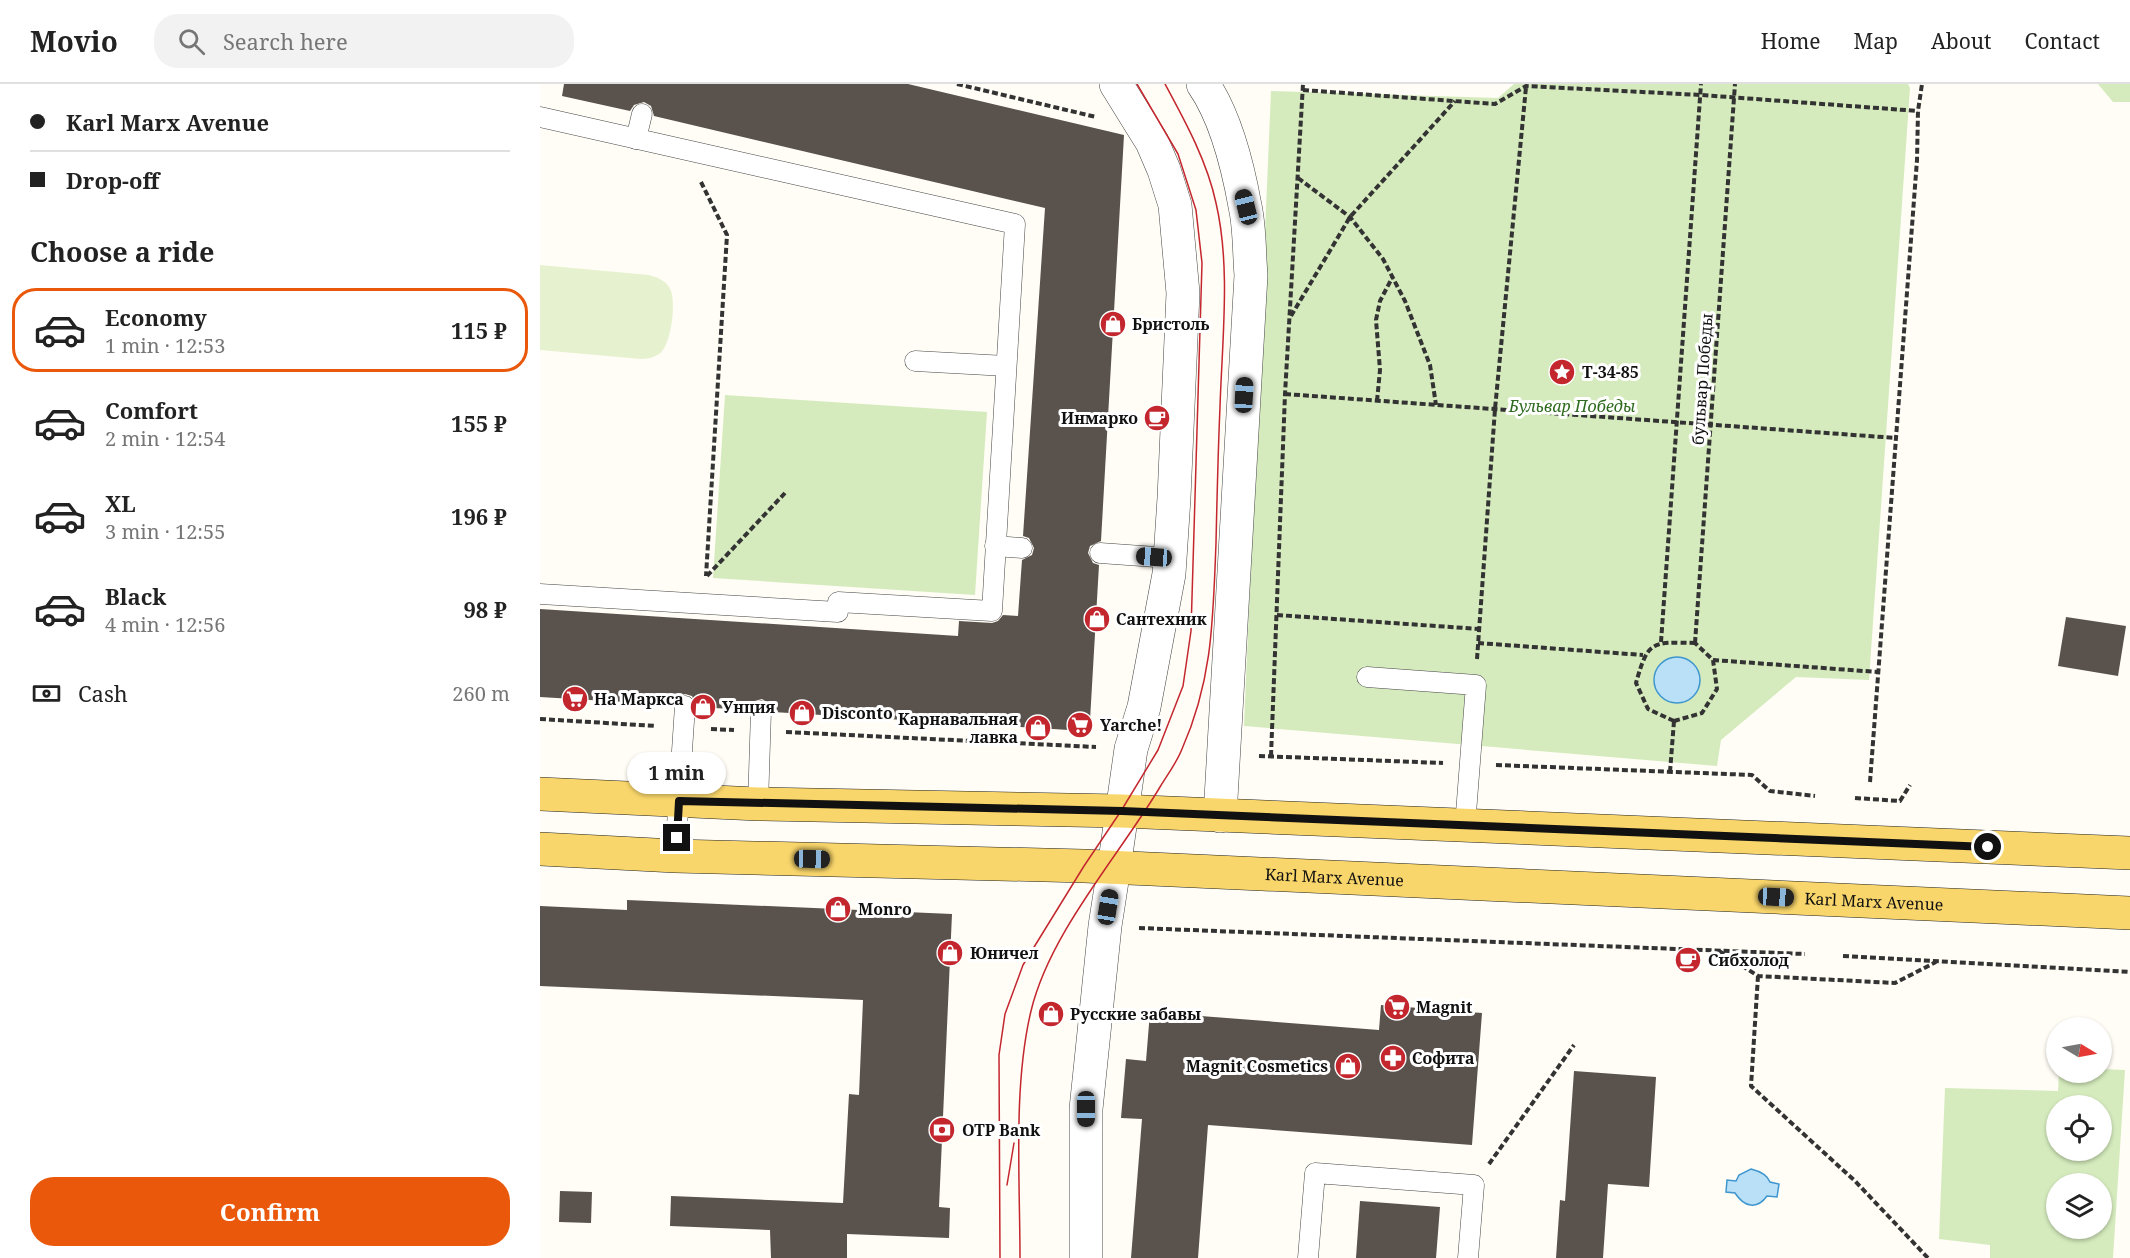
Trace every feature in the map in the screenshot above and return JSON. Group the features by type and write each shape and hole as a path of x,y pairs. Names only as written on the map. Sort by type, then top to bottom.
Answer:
{"main road":[{"path":"540,794 758,804 1122,811 2130,853"},
{"name":"Karl Marx Avenue","path":"540,849 675,856 1005,863 2130,913"}],"street":[{"path":"1086,1258 1086,1109 1105,926 1131,749 1144,707 1170,558 1183,293 1175,205 1164,170 1152,142 1116,84"},
{"path":"1203,84 1212,97 1229,142 1246,207 1251,275 1220,816"}],"lane":[{"path":"636,139 642,114"},
{"path":"540,117 1015,224 992,611 838,602 838,612 766,615 540,594"},
{"path":"915,361 1006,366"},
{"path":"995,546 1022,548"},
{"path":"1100,553 1170,558"},
{"path":"1367,677 1476,685 1465,826"},
{"path":"675,856 685,706"},
{"path":"758,804 761,711"},
{"path":"1308,1258 1315,1173 1474,1185 1468,1258"}],"path":[{"path":"957,84 1097,117"},
{"path":"1271,756 1285,394 1303,84"},
{"name":"бульвар Победы","path":"1661,642 1701,84"},
{"name":"бульвар Победы","path":"1695,643 1735,84"},
{"path":"1870,782 1916,172 1918,111 1922,84"},
{"path":"1303,90 1495,104 1526,86 1701,95 1918,111"},
{"path":"1476,685 1495,409 1526,86"},
{"path":"1289,319 1350,217 1455,101"},
{"path":"685,150 727,235 706,577 695,608"},
{"path":"1297,177 1350,217 1383,259 1405,301 1430,365 1436,405"},
{"path":"1377,401 1380,370 1376,320 1380,301 1392,278"},
{"path":"1285,394 1896,438"},
{"path":"706,577 784,493"},
{"path":"1276,615 1479,629"},
{"path":"1661,642 1695,643 1713,660 1717,689 1701,713 1674,721 1648,710 1636,683 1643,656 1661,642"},
{"path":"1478,643 1643,656"},
{"path":"1713,660 1878,672"},
{"path":"540,719 1099,747"},
{"path":"1670,772 1674,721"},
{"path":"1255,755 1752,775 1770,792 1815,796"},
{"path":"1855,798 1900,801 1910,784"},
{"path":"1138,927 1805,954"},
{"path":"1718,951 1758,976 1896,983 1936,961"},
{"path":"1843,956 2130,972"},
{"path":"1758,976 1751,1086 1855,1181 1928,1258"},
{"path":"1474,1185 1574,1045"}],"green space":[{"name":"Бульвар Победы","path":"1514,84 1908,84 1910,88 1869,680 1796,677 1721,740 1717,766 1244,726 1271,91 1498,98"},
{"path":"2098,84 2130,84 2130,102 2113,102"},
{"path":"540,265 649,275 662,280 671,291 673,306 667,343 663,350 659,354 641,359 540,350"},
{"path":"725,395 987,412 975,595 713,578"},
{"path":"2112,1069 2125,1070 2113,1258 1990,1258 1990,1245 1939,1239 1945,1088 2058,1091 2058,1083 2112,1083"}],"water":[{"path":"1677,657 1693,664 1700,680 1693,696 1677,703 1661,696 1654,680 1661,664"},
{"path":"1751,1169 1762,1173 1770,1182 1779,1184 1777,1197 1767,1196 1759,1203 1751,1205 1742,1201 1735,1193 1726,1192 1727,1180 1736,1181 1739,1175"}],"building":[{"path":"564,84 908,84 1124,135 1101,541 1090,546 1088,553 1093,563 1099,565 1090,720 1069,730 773,712 771,705 762,699 755,701 749,710 697,707 692,696 685,694 675,699 673,705 540,697 540,609 958,636 959,621 992,623 998,621 1003,615 1018,616 1022,560 1032,555 1034,548 1029,538 1023,536 1045,208 654,116 651,106 644,102 634,105 630,111 562,96"},
{"path":"2066,617 2126,626 2118,676 2058,666"},
{"path":"627,900 952,914 939,1207 950,1208 949,1238 847,1234 847,1258 771,1258 770,1230 670,1226 671,1196 843,1203 849,1094 859,1095 863,1000 540,986 540,906 627,910"},
{"path":"1381,1005 1482,1013 1472,1145 1208,1125 1198,1258 1131,1258 1142,1119 1121,1118 1126,1059 1146,1061 1150,1012 1379,1030"},
{"path":"1574,1071 1656,1077 1649,1187 1608,1184 1603,1258 1556,1258 1560,1200 1565,1201"},
{"path":"560,1191 592,1192 591,1223 559,1222"},
{"path":"1360,1201 1440,1207 1436,1258 1356,1258"}],"tram line":[{"path":"1000,1258 999,1055 1005,1014 1023,965 1158,750 1183,686 1191,631 1202,263 1196,210 1178,154 1137,84"},
{"path":"1020,1258 1019,1165 1022,1070 1025,1040 1040,982 1069,924 1180,754 1200,698 1210,648 1224,330 1221,227 1207,172 1188,127 1165,84"},
{"path":"1007,1185 1014,1143"}],"place":[{"name":"Бристоль","path":"1113,324"},
{"name":"Т-34-85","path":"1562,372"},
{"name":"Инмарко","path":"1157,418"},
{"name":"Сантехник","path":"1097,619"},
{"name":"На Маркса","path":"575,699"},
{"name":"Унция","path":"703,707"},
{"name":"Disconto","path":"802,713"},
{"name":"Yarche!","path":"1080,725"},
{"name":"Карнавальная лавка","path":"1038,728"},
{"name":"Monro","path":"838,909"},
{"name":"Юничел","path":"950,953"},
{"name":"Сибхолод","path":"1688,960"},
{"name":"Magnit","path":"1397,1007"},
{"name":"Русские забавы","path":"1051,1014"},
{"name":"Софита","path":"1393,1058"},
{"name":"Magnit Cosmetics","path":"1348,1066"},
{"name":"OTP Bank","path":"942,1130"}],"route":[{"path":"677,838 679,801 1122,811 1988,847"}]}
